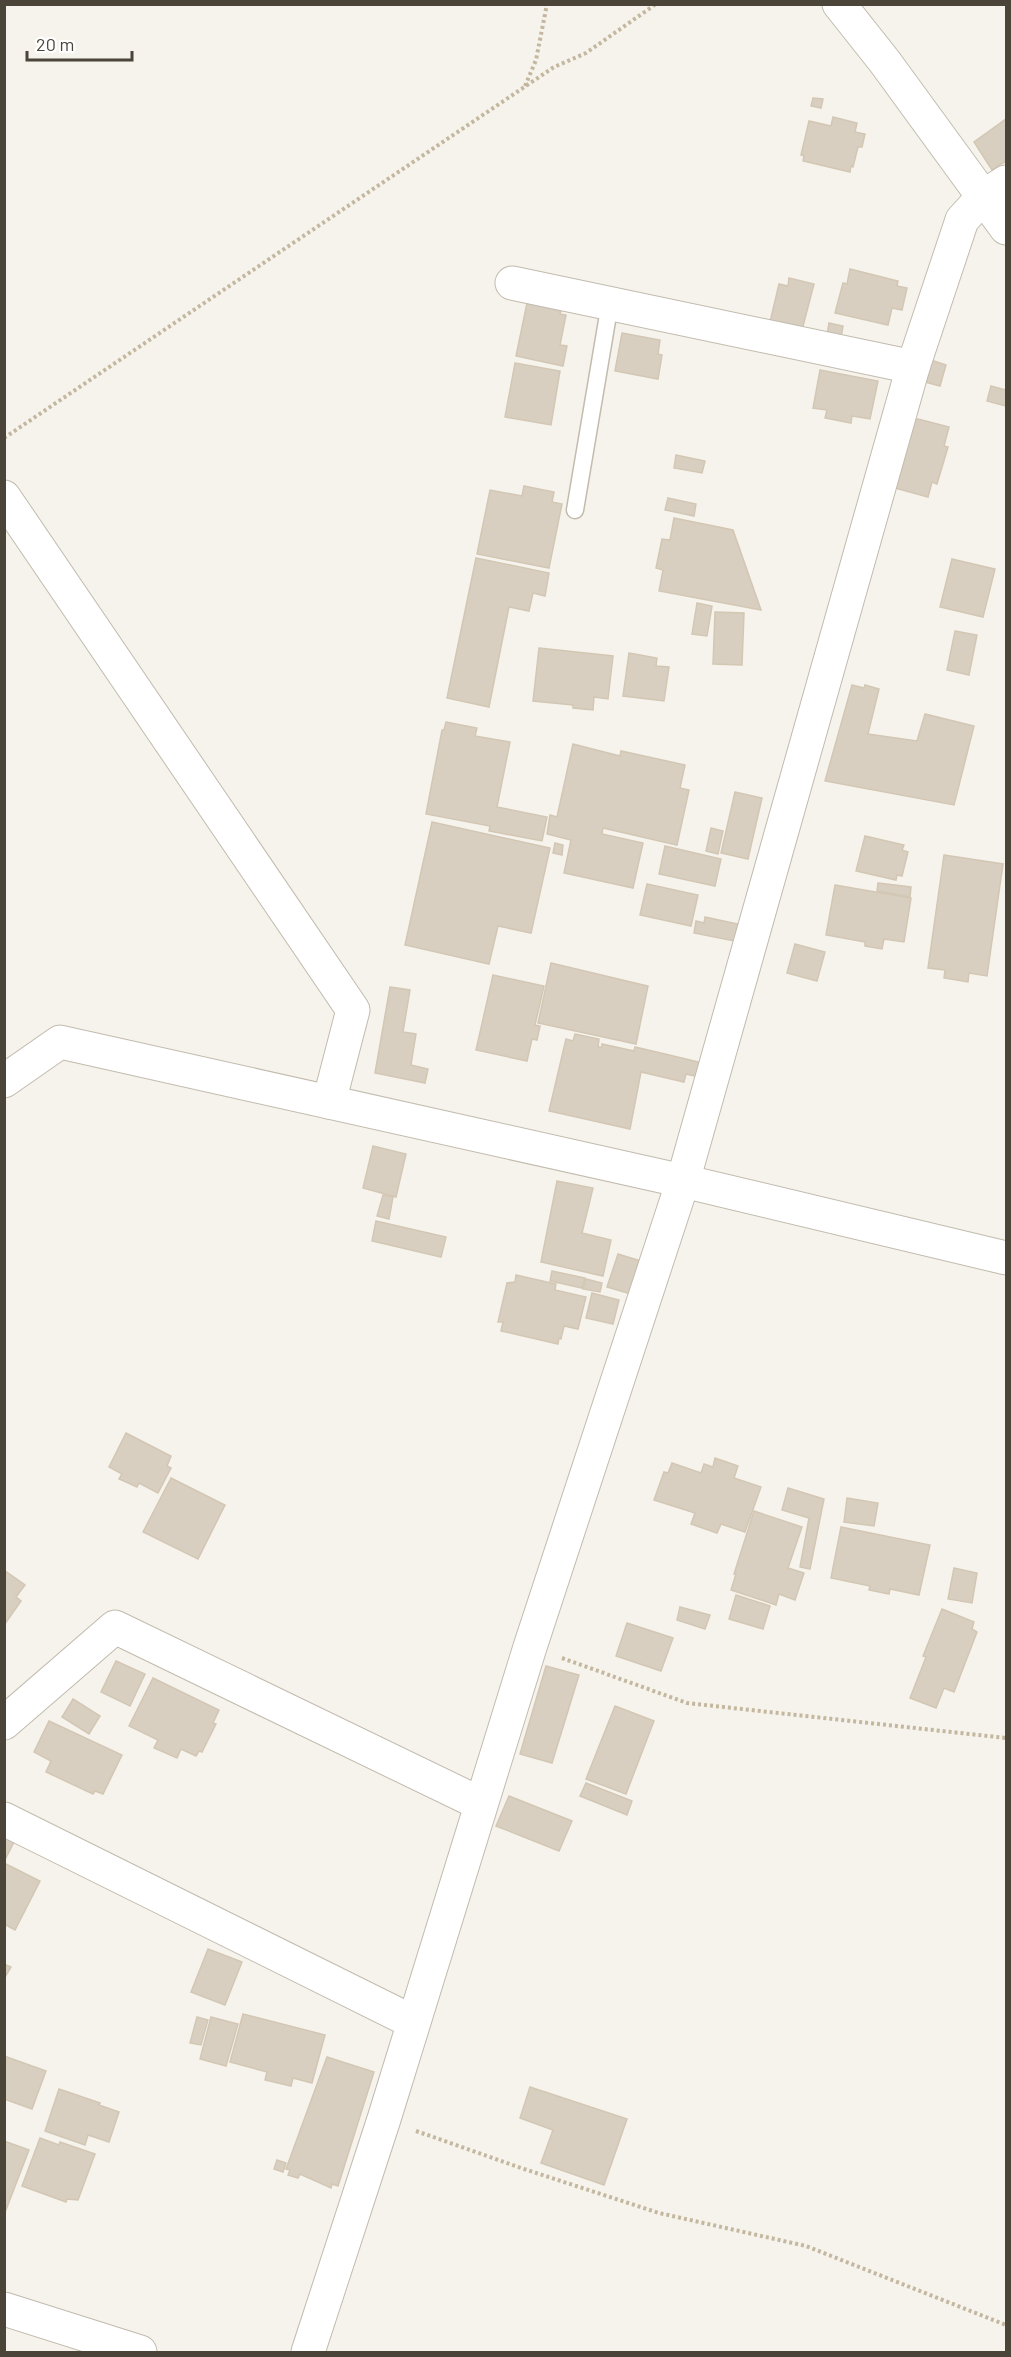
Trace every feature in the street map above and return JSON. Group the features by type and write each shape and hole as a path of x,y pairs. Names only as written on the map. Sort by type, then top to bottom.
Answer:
{"street":[{"path":"839,4 885,62 995,189 1006,228"},
{"path":"308,2352 384,2120 530,1647 683,1181 913,367 962,220 995,189"},
{"path":"512,283 913,367"},
{"path":"4,497 353,1010 329,1102"},
{"path":"4,1081 60,1042 683,1181 1006,1258"},
{"path":"4,1723 115,1627 481,1804"},
{"path":"4,1819 413,2022"},
{"path":"4,2309 140,2352"}],"lane":[{"path":"575,510 610,303"}],"path":[{"path":"525,87 536,60 547,4"},
{"path":"4,438 554,67 586,53 656,4"},
{"path":"530,1647 687,1703 1006,1738"},
{"path":"384,2120 520,2168 660,2213 806,2246 1006,2325"}],"building":[{"path":"813,98 823,99 821,108 811,106"},
{"path":"833,117 857,123 855,132 865,134 862,147 858,147 850,172 803,161 804,156 801,155 809,121 831,126"},
{"path":"1006,119 1006,161 992,170 974,142"},
{"path":"850,269 898,281 897,286 907,288 902,310 892,308 888,325 835,313 843,283 847,284"},
{"path":"789,278 814,284 802,330 770,322 779,284 788,286"},
{"path":"527,303 561,310 560,314 566,315 560,345 567,346 563,366 516,356"},
{"path":"829,323 843,326 841,338 827,335"},
{"path":"622,333 660,340 658,354 662,355 658,379 615,371"},
{"path":"931,360 946,365 940,386 925,382"},
{"path":"515,363 560,371 551,425 505,417"},
{"path":"820,370 878,381 870,419 852,416 851,423 825,418 827,410 813,408"},
{"path":"991,386 1006,390 1006,406 987,401"},
{"path":"914,420 949,427 944,446 948,447 937,484 932,482 928,497 895,488"},
{"path":"676,455 705,461 702,473 674,468"},
{"path":"524,486 554,492 552,502 562,504 549,568 477,554 490,490 522,496"},
{"path":"668,498 696,504 694,516 665,510"},
{"path":"674,518 733,530 761,610 659,591 663,570 656,568 662,539 670,540"},
{"path":"476,558 549,573 545,596 533,593 529,611 509,607 489,707 447,698"},
{"path":"952,559 995,569 983,617 940,607"},
{"path":"697,603 712,606 707,636 692,634"},
{"path":"715,612 744,613 742,665 713,664"},
{"path":"955,631 977,635 969,675 947,670"},
{"path":"539,648 613,656 608,699 594,697 593,710 573,708 573,705 533,701"},
{"path":"629,653 657,658 656,666 669,667 664,701 623,696"},
{"path":"852,685 864,688 865,685 879,689 868,734 917,741 925,714 974,726 954,805 825,781"},
{"path":"446,722 477,728 475,736 510,742 497,807 547,817 542,841 489,831 490,826 426,814 442,730"},
{"path":"573,744 620,756 621,751 685,765 680,788 689,790 677,845 603,828 602,834 643,843 633,888 564,873 571,840 547,834 550,815 557,817"},
{"path":"735,792 762,798 748,859 721,853"},
{"path":"432,822 550,848 531,933 498,926 489,964 405,945"},
{"path":"711,828 723,831 718,854 706,851"},
{"path":"865,836 904,845 902,850 908,852 902,876 897,875 896,880 856,871"},
{"path":"555,843 563,845 562,855 553,853"},
{"path":"665,846 721,859 715,886 659,874"},
{"path":"944,855 1003,864 987,976 969,973 968,982 944,978 945,970 928,968"},
{"path":"878,883 911,887 910,897 877,891"},
{"path":"647,884 698,895 691,926 640,915"},
{"path":"835,885 911,898 904,942 884,939 882,949 865,946 865,942 826,935"},
{"path":"705,917 738,924 735,941 694,933 696,921 704,923"},
{"path":"795,944 825,952 817,981 787,973"},
{"path":"551,963 648,986 636,1044 538,1023"},
{"path":"493,975 544,986 535,1025 540,1026 537,1040 532,1039 527,1061 476,1050"},
{"path":"390,987 410,990 403,1032 416,1034 411,1065 428,1069 425,1083 375,1073"},
{"path":"575,1034 599,1039 598,1047 602,1047 602,1044 634,1051 635,1047 703,1063 699,1077 686,1074 684,1082 641,1072 630,1129 549,1111 566,1039 573,1041"},
{"path":"373,1146 406,1154 396,1197 363,1188"},
{"path":"557,1181 593,1188 582,1233 611,1240 603,1276 541,1262"},
{"path":"383,1195 393,1197 389,1219 377,1216"},
{"path":"376,1221 446,1237 441,1257 372,1241"},
{"path":"618,1254 641,1261 631,1294 607,1287"},
{"path":"552,1271 585,1278 582,1288 550,1281"},
{"path":"516,1275 556,1284 555,1290 586,1297 578,1329 564,1326 558,1344 501,1331 503,1322 498,1322 507,1283 515,1282"},
{"path":"586,1279 602,1283 600,1292 583,1289"},
{"path":"592,1293 619,1300 613,1324 586,1318"},
{"path":"126,1433 171,1456 167,1466 171,1468 158,1493 139,1483 137,1487 119,1479 122,1474 109,1467"},
{"path":"715,1458 738,1466 734,1478 761,1487 745,1532 721,1524 717,1533 691,1524 695,1513 654,1500 664,1472 668,1473 672,1463 701,1473 704,1464 713,1467"},
{"path":"171,1478 225,1505 198,1559 143,1532"},
{"path":"788,1488 824,1499 810,1569 800,1567 809,1518 782,1510"},
{"path":"847,1498 878,1503 874,1526 844,1522"},
{"path":"754,1511 802,1527 788,1568 804,1573 795,1600 779,1594 776,1605 731,1590"},
{"path":"841,1527 930,1545 919,1595 890,1589 889,1594 869,1590 870,1586 831,1578"},
{"path":"954,1568 977,1573 972,1603 948,1599"},
{"path":"4,1570 25,1585 16,1597 21,1601 5,1624"},
{"path":"736,1595 770,1606 763,1629 729,1619"},
{"path":"680,1607 710,1615 705,1629 677,1620"},
{"path":"942,1609 974,1622 972,1629 977,1632 954,1692 944,1688 936,1708 910,1698 926,1657 923,1656"},
{"path":"627,1623 673,1638 661,1671 616,1656"},
{"path":"116,1661 145,1674 130,1706 101,1692"},
{"path":"546,1666 579,1675 552,1763 520,1754"},
{"path":"153,1678 219,1710 213,1723 216,1724 202,1752 199,1751 196,1756 181,1749 177,1758 154,1748 158,1740 129,1726"},
{"path":"73,1699 100,1716 89,1734 62,1717"},
{"path":"615,1706 654,1721 626,1794 586,1779"},
{"path":"49,1721 122,1755 103,1794 95,1791 93,1794 46,1772 51,1761 34,1752"},
{"path":"586,1783 632,1801 627,1815 580,1796"},
{"path":"509,1796 572,1821 559,1851 496,1826"},
{"path":"4,1831 15,1840 4,1862"},
{"path":"6,1864 40,1881 15,1930 4,1924 4,1868"},
{"path":"208,1949 242,1962 225,2005 191,1992"},
{"path":"4,1964 11,1967 4,1979"},
{"path":"243,2014 325,2035 312,2083 293,2078 291,2086 265,2080 267,2072 230,2062"},
{"path":"197,2017 208,2020 201,2045 190,2043"},
{"path":"211,2017 238,2024 226,2066 200,2059"},
{"path":"4,2056 46,2071 32,2109 4,2099"},
{"path":"327,2057 374,2072 338,2186 332,2184 331,2188 300,2174 298,2178 288,2175 290,2170 286,2169"},
{"path":"530,2087 627,2119 604,2185 541,2163 553,2130 520,2118"},
{"path":"59,2089 119,2112 109,2142 88,2135 85,2145 45,2131"},
{"path":"40,2138 95,2154 78,2200 67,2199 66,2202 22,2186"},
{"path":"4,2141 29,2150 4,2215"},
{"path":"277,2160 286,2163 283,2172 274,2169"}]}
